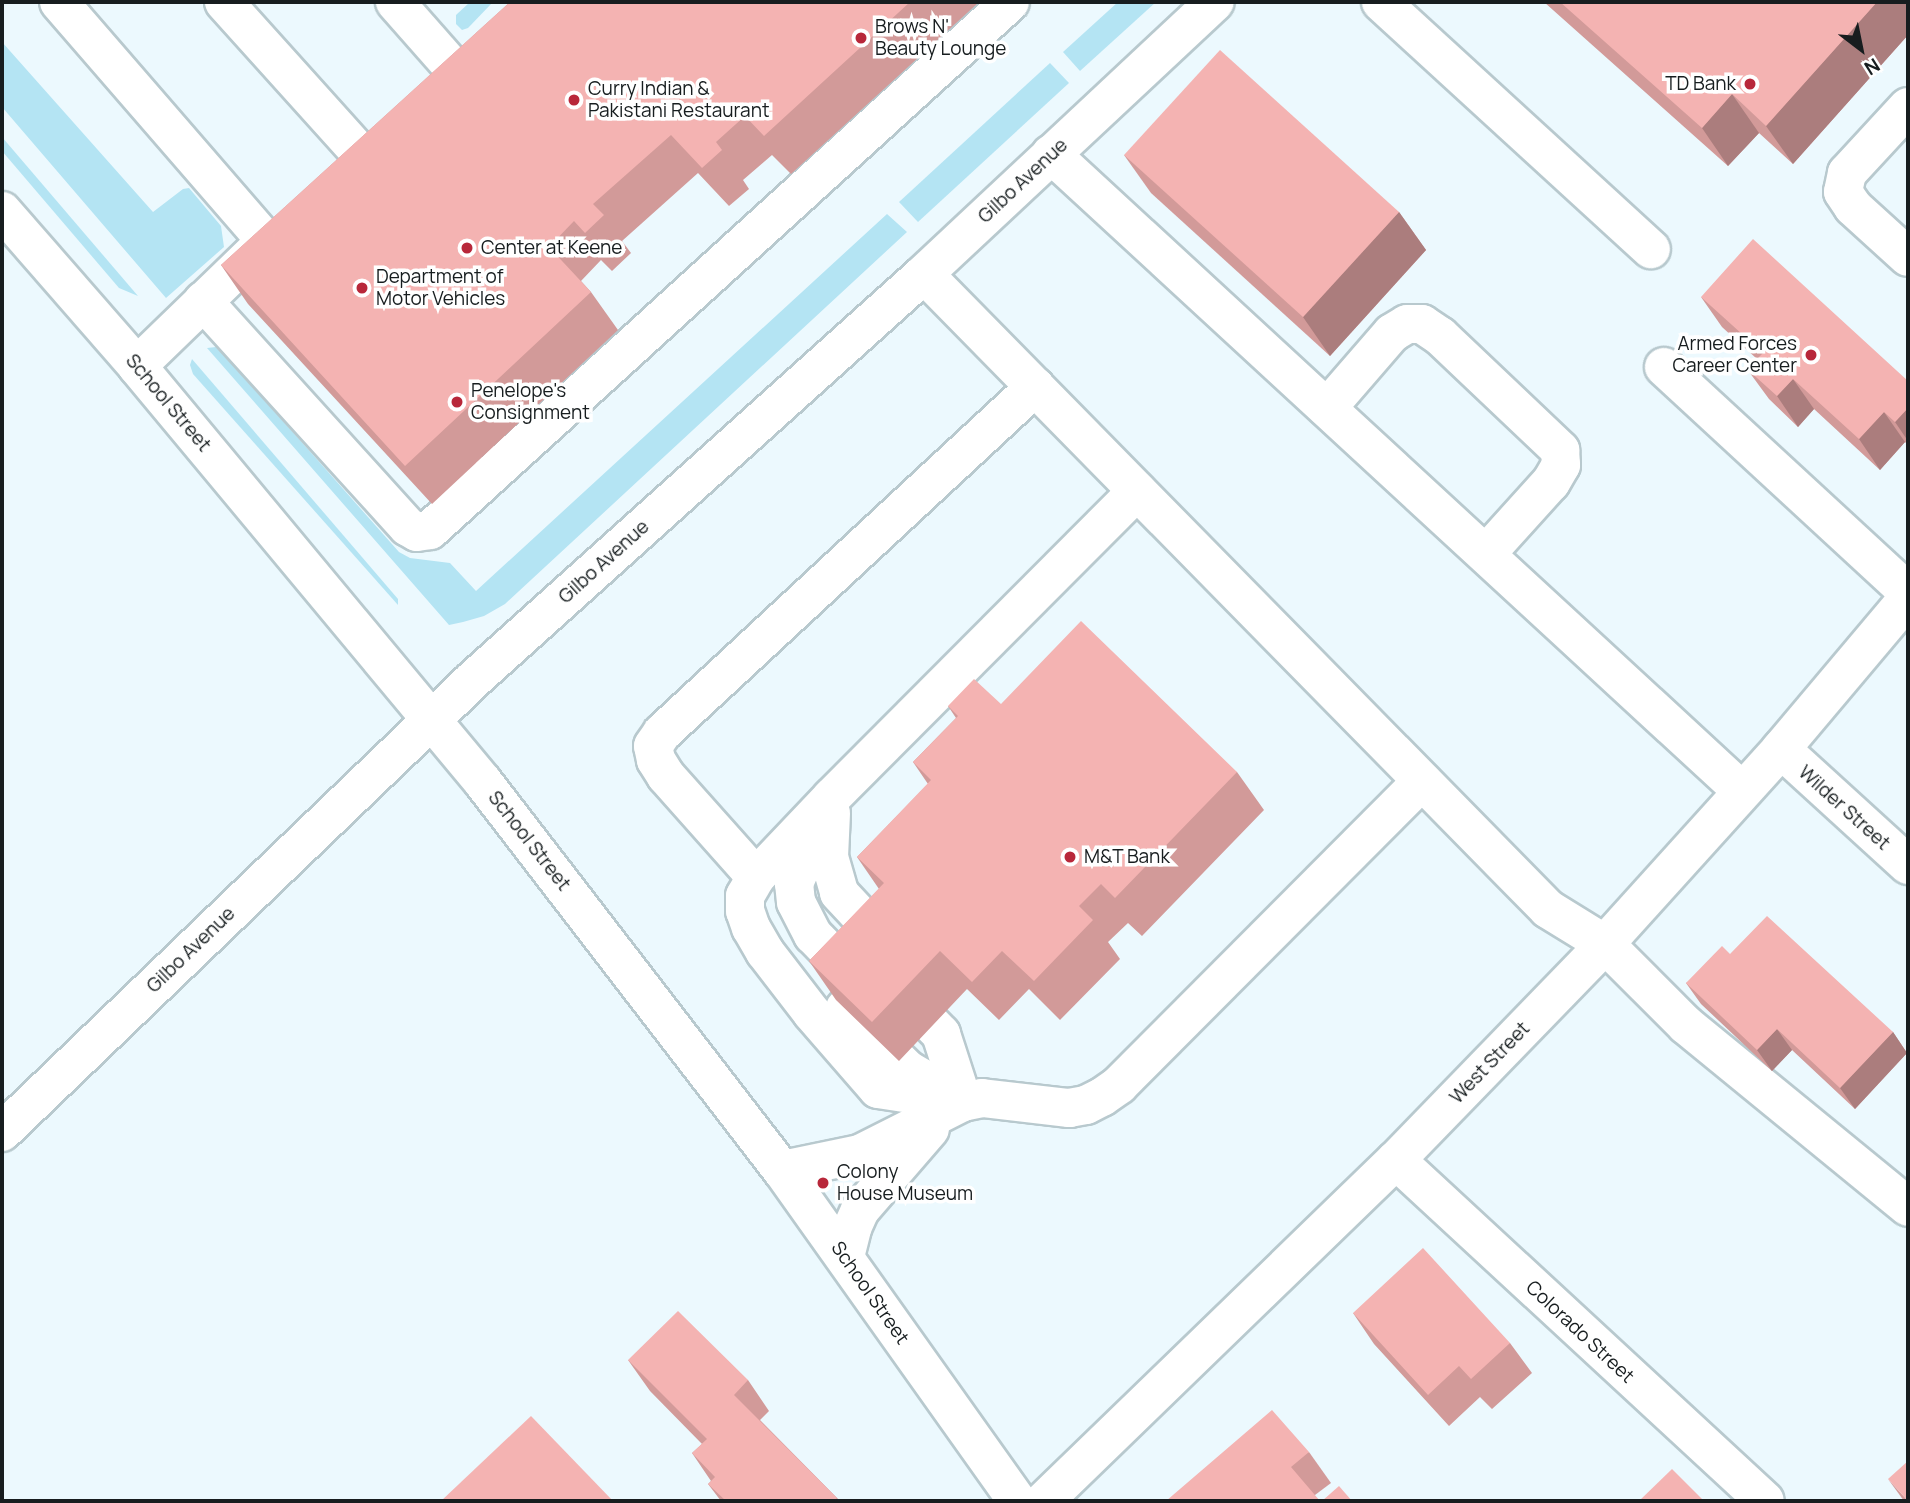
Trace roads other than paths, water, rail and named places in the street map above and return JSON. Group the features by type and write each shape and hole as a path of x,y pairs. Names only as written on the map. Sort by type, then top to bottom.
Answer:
{"street":[{"path":"59,2 266,241"},
{"path":"224,2 373,143 333,179"},
{"path":"395,2 467,57 424,96"},
{"path":"203,302 408,527 416,532 430,530 1010,2"},
{"name":"Gilbo Avenue","path":"2,1132 432,719 924,274 1215,2"},
{"path":"1381,2 1651,249"},
{"path":"1908,107 1847,173 1843,192 1853,207 1908,257"},
{"path":"1051,154 1742,791"},
{"name":"School Street","path":"2,211 137,366 432,719 782,1170 1017,1501"},
{"path":"137,366 295,214"},
{"path":"924,274 1548,909 1605,943 1686,1025 1908,1207"},
{"path":"1327,408 1392,333 1407,324 1422,324 1440,336 1560,450 1561,465 1551,482 1486,554"},
{"path":"1664,368 1908,592"},
{"path":"756,877 666,776 656,760 653,746 662,733 1035,387"},
{"path":"954,1107 878,1089 812,1013 751,928 745,911 745,895 756,877 832,797 1138,491"},
{"name":"West Street","path":"1044,1501 1396,1160 1605,943 1781,749 1908,598"},
{"name":"Wilder Street","path":"1781,749 1908,865"},
{"path":"782,1170 860,1154 954,1107 982,1098 1069,1108 1086,1105 1102,1097 1119,1085 1422,781"},
{"path":"832,797 830,857 839,893 960,1018 954,1107 860,1210 852,1228 845,1257"},
{"path":"832,797 772,895 771,910 776,925 788,948 811,975 908,1070 954,1107"},
{"name":"Colorado Street","path":"1396,1160 1765,1501"}],"place":[{"name":"Brows N' Beauty Lounge","path":"861,38"},
{"name":"TD Bank","path":"1750,84"},
{"name":"Curry Indian & Pakistani Restaurant","path":"574,100"},
{"name":"Center at Keene","path":"467,248"},
{"name":"Department of Motor Vehicles","path":"362,288"},
{"name":"Armed Forces Career Center","path":"1811,355"},
{"name":"Penelope's Consignment","path":"457,402"},
{"name":"M&T Bank","path":"1070,857"},
{"name":"Colony House Museum","path":"823,1183"}]}
